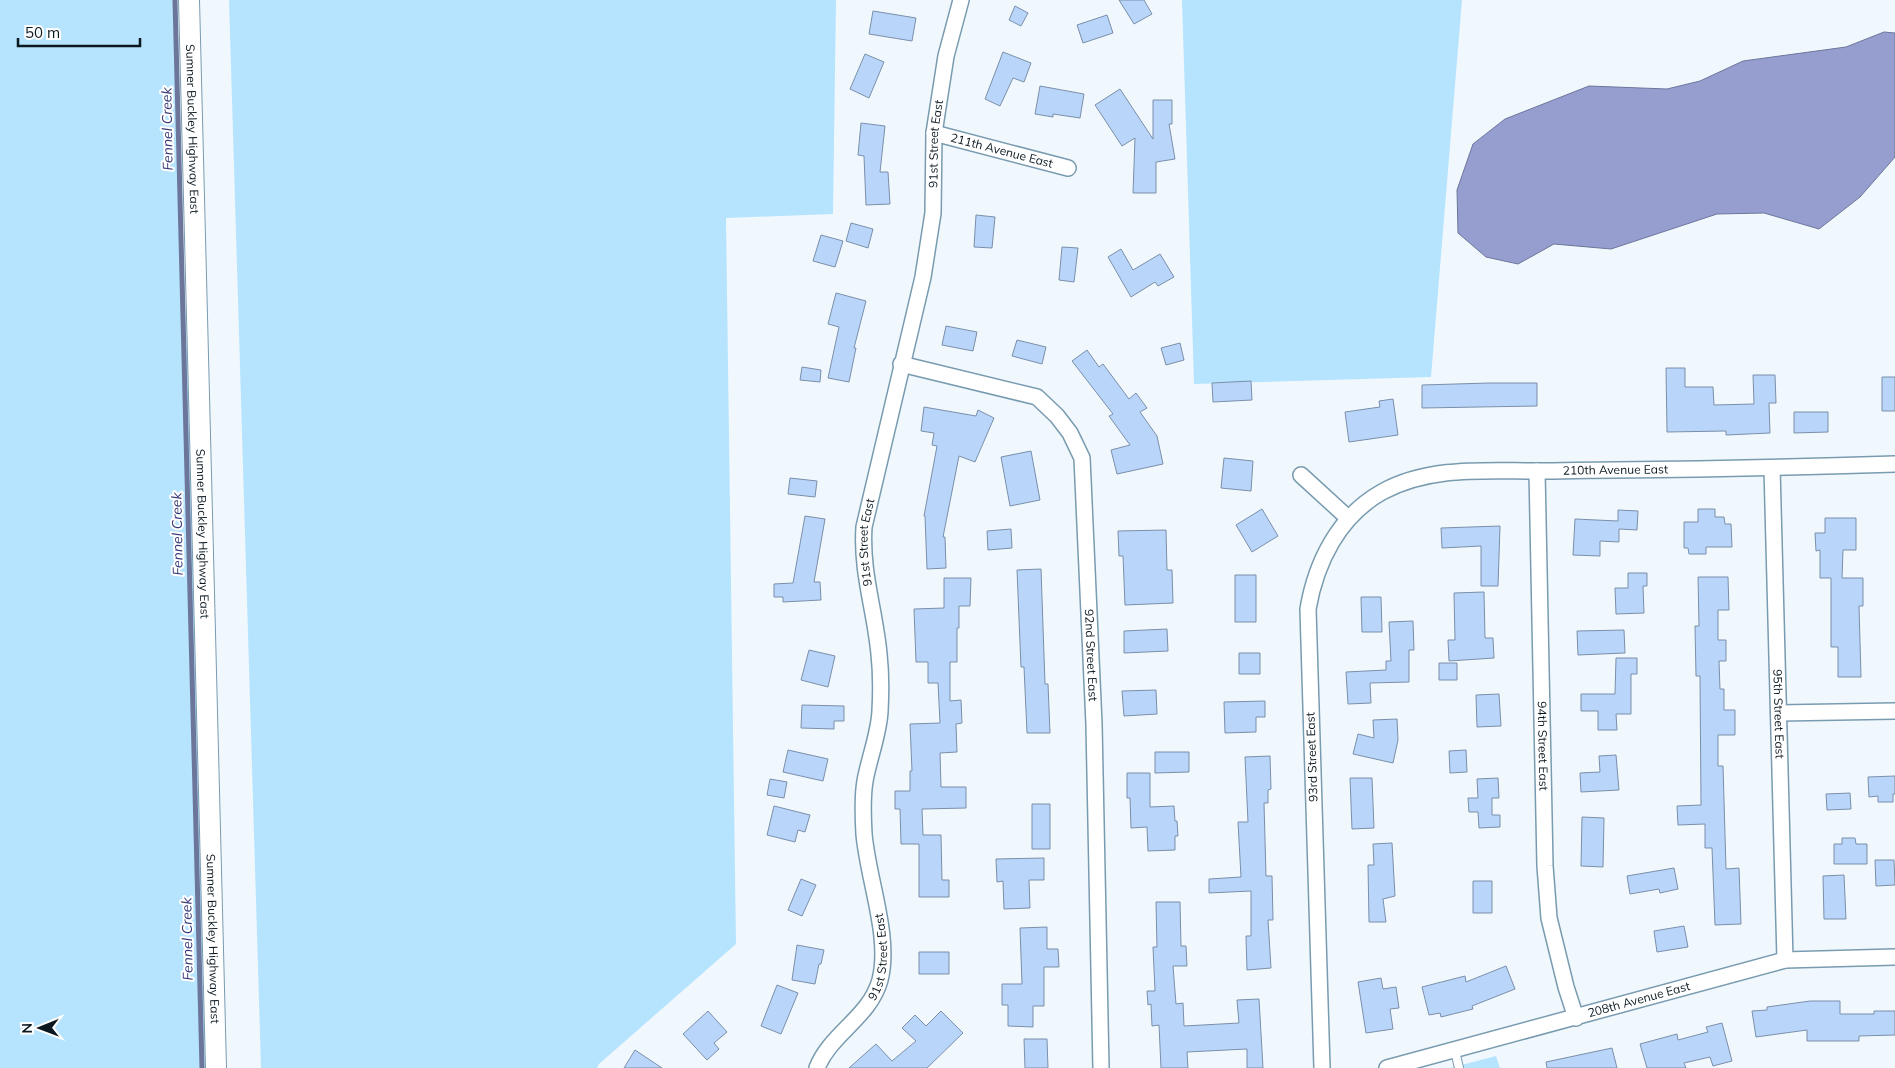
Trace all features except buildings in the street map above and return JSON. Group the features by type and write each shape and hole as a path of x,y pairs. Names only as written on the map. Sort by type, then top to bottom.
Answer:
{"street":[{"name":"Sumner Buckley Highway East","path":"189,0 216,1068"},
{"name":"91st Street East","path":"817,1068 831,1046 870,1002 879,982 883,965 884,946 868,865 864,835 863,802 865,781 880,713 880,655 862,551 864,527 929,246 933,213 934,133 946,56 961,0"},
{"name":"211th Avenue East","path":"934,133 1068,168"},
{"name":"92nd Street East","path":"901,364 1037,397 1066,427 1082,458 1094,724 1101,1068"},
{"name":"210th Avenue East","path":"1348,518 1366,502 1382,492 1397,485 1438,473 1492,470 1772,468 1895,464"},
{"name":"95th Street East","path":"1772,468 1784,960"},
{"name":"94th Street East","path":"1537,471 1539,491 1545,866 1549,918 1566,987 1576,1018"},
{"path":"1301,475 1348,518"},
{"name":"93rd Street East","path":"1322,1068 1308,609 1312,584 1333,538 1348,518"},
{"path":"1779,713 1895,711"},
{"name":"208th Avenue East","path":"1387,1068 1784,960 1895,957"}],"lane":[{"path":"1455,1051 1459,1068"}],"shaded area":[{"path":"0,0 173,0 216,1068 0,1068"},
{"path":"229,0 836,0 833,214 726,218 736,944 599,1064 597,1068 261,1068"},
{"path":"1182,0 1462,0 1431,377 1194,384"},
{"path":"1884,32 1895,33 1895,157 1860,197 1819,229 1764,213 1717,214 1611,249 1554,244 1518,264 1486,257 1458,233 1457,190 1473,144 1505,119 1589,86 1667,89 1700,81 1743,61 1846,47"},
{"path":"1496,1056 1500,1068 1450,1068"}],"waterway":[{"name":"Fennel Creek","path":"175,0 202,1068"}]}
